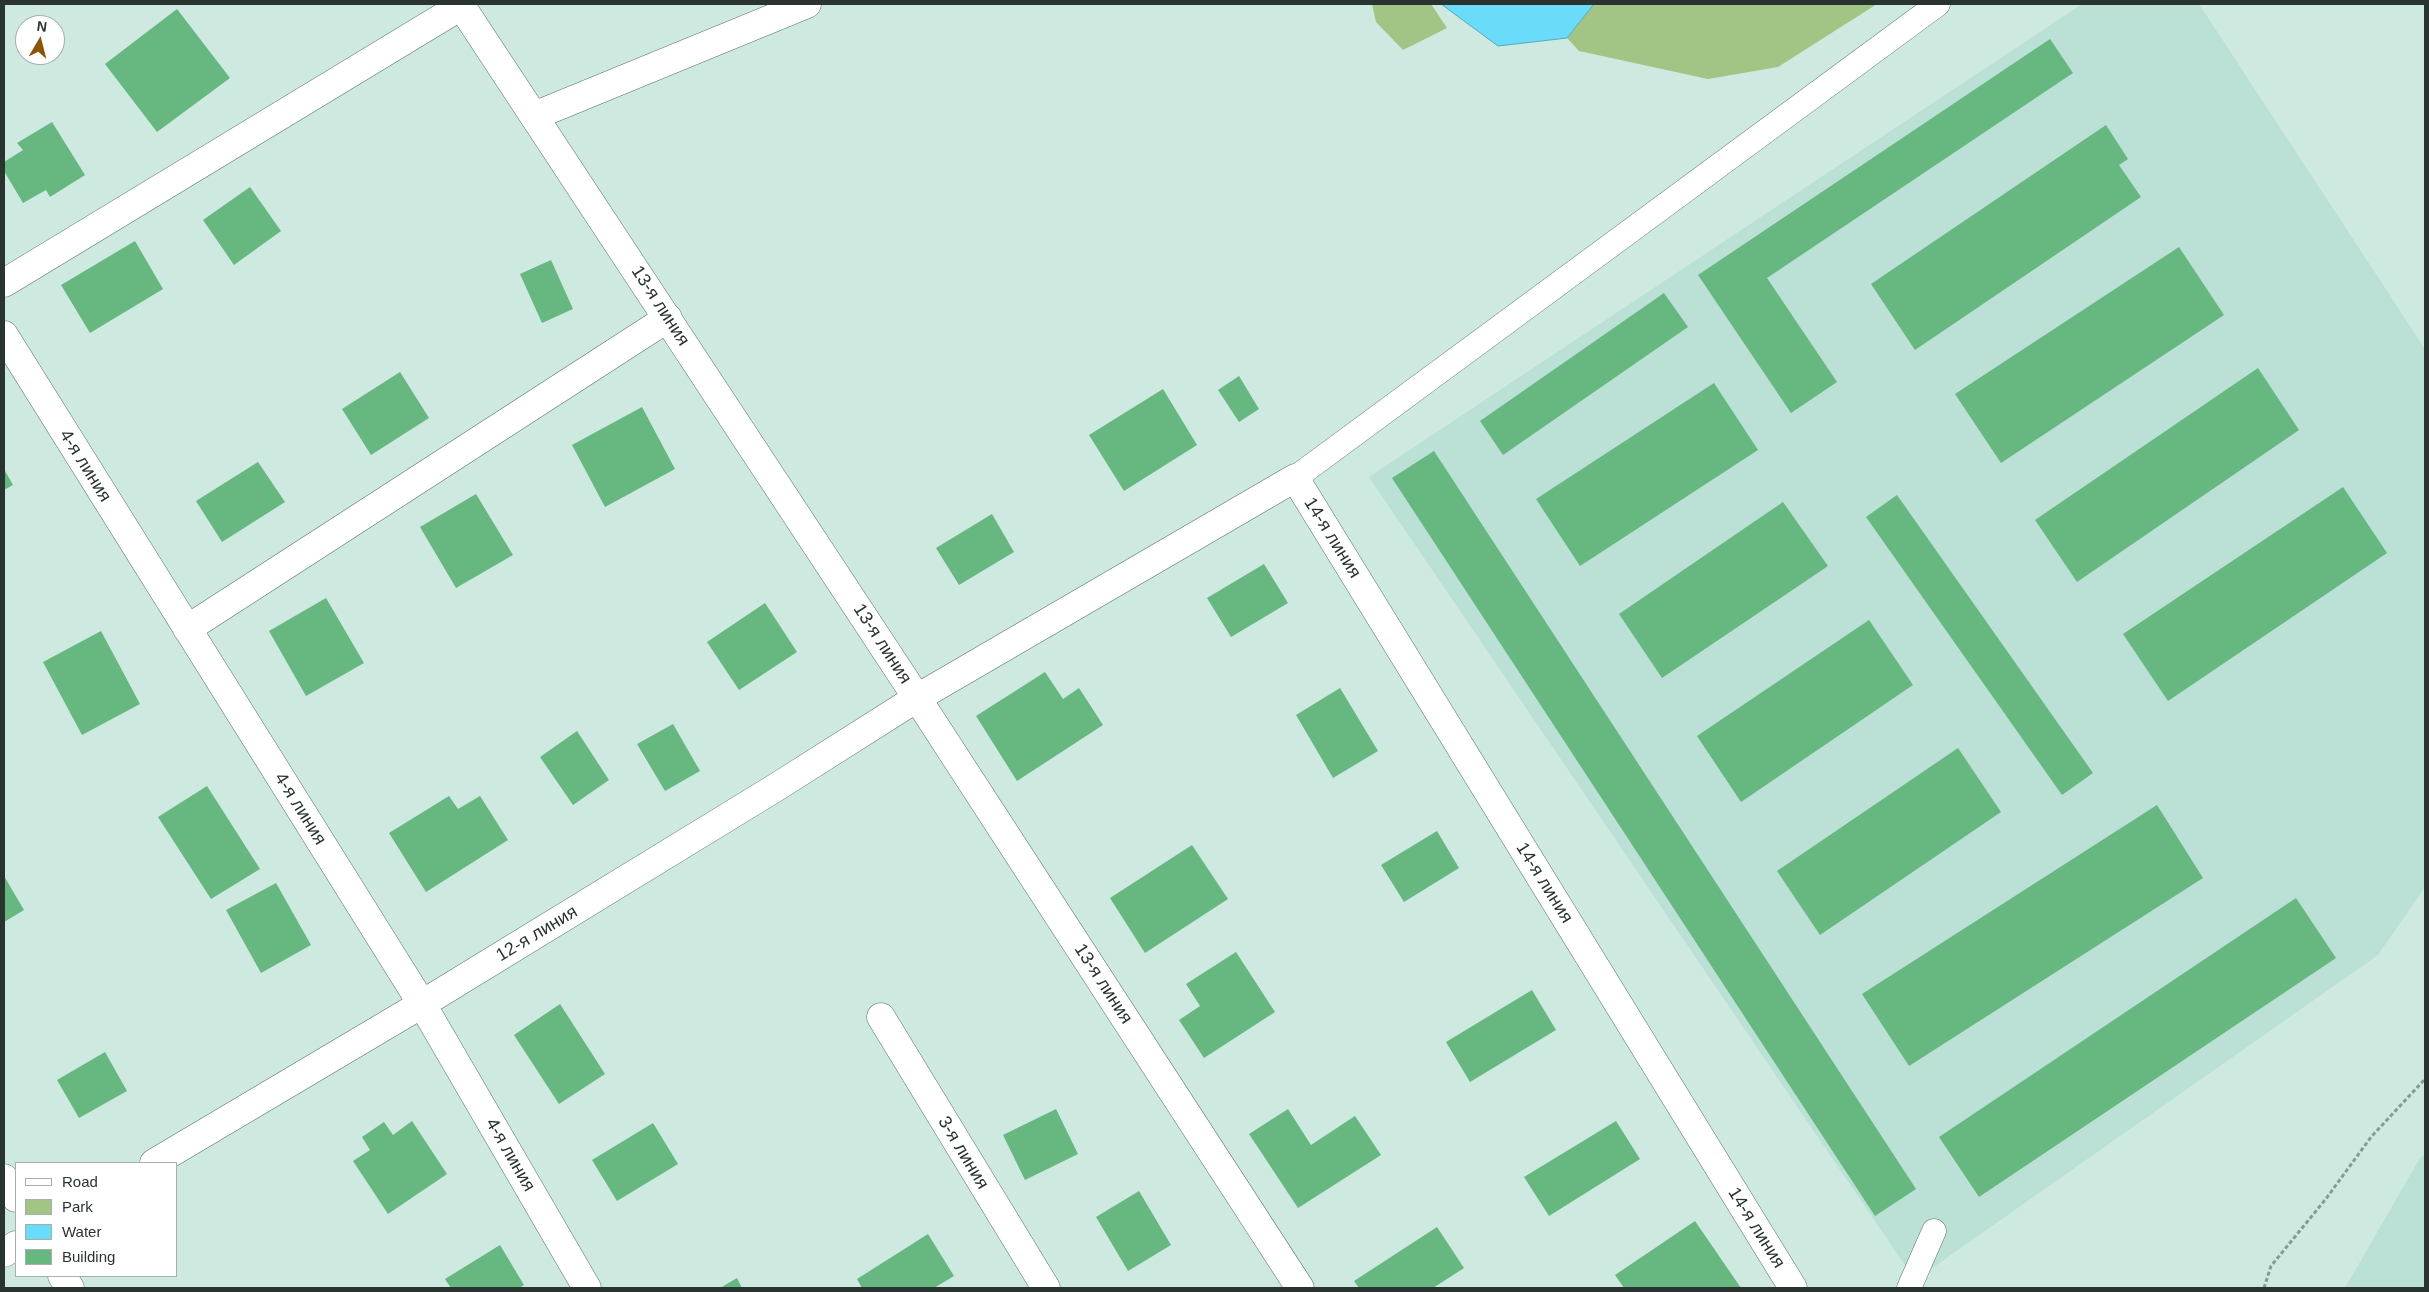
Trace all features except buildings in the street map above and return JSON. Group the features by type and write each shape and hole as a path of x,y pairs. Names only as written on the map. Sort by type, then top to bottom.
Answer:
{"street":[{"path":"534,116 807,4"},
{"path":"4,283 460,5"},
{"name":"13-я линия","path":"460,5 917,698 1300,1288"},
{"path":"187,629 668,318"},
{"name":"4-я линия","path":"4,336 422,1004 587,1288"},
{"name":"12-я линия","path":"156,1162 422,1004 917,698 1294,478"},
{"name":"14-я линия","path":"1294,478 1793,1288"},
{"name":"3-я линия","path":"881,1017 1046,1288"},
{"path":"4,1178 15,1196"},
{"path":"4,1253 15,1246"},
{"path":"63,1277 70,1288"}],"lane":[{"path":"1294,478 1938,4"},
{"path":"1907,1288 1934,1232"}],"path":[{"path":"2264,1288 2271,1266 2325,1200 2371,1138 2425,1079"}],"shaded area":[{"path":"2082,4 2199,4 2425,349 2425,887 2378,955 1915,1280 1369,477"},
{"path":"2425,1154 2425,1288 2345,1288 2420,1158"}],"green space":[{"path":"1372,4 1431,4 1447,28 1403,50 1376,22"},
{"path":"1594,4 1877,4 1778,67 1708,79 1579,51 1567,38"}],"water":[{"path":"1441,4 1594,4 1567,38 1498,46"}]}
